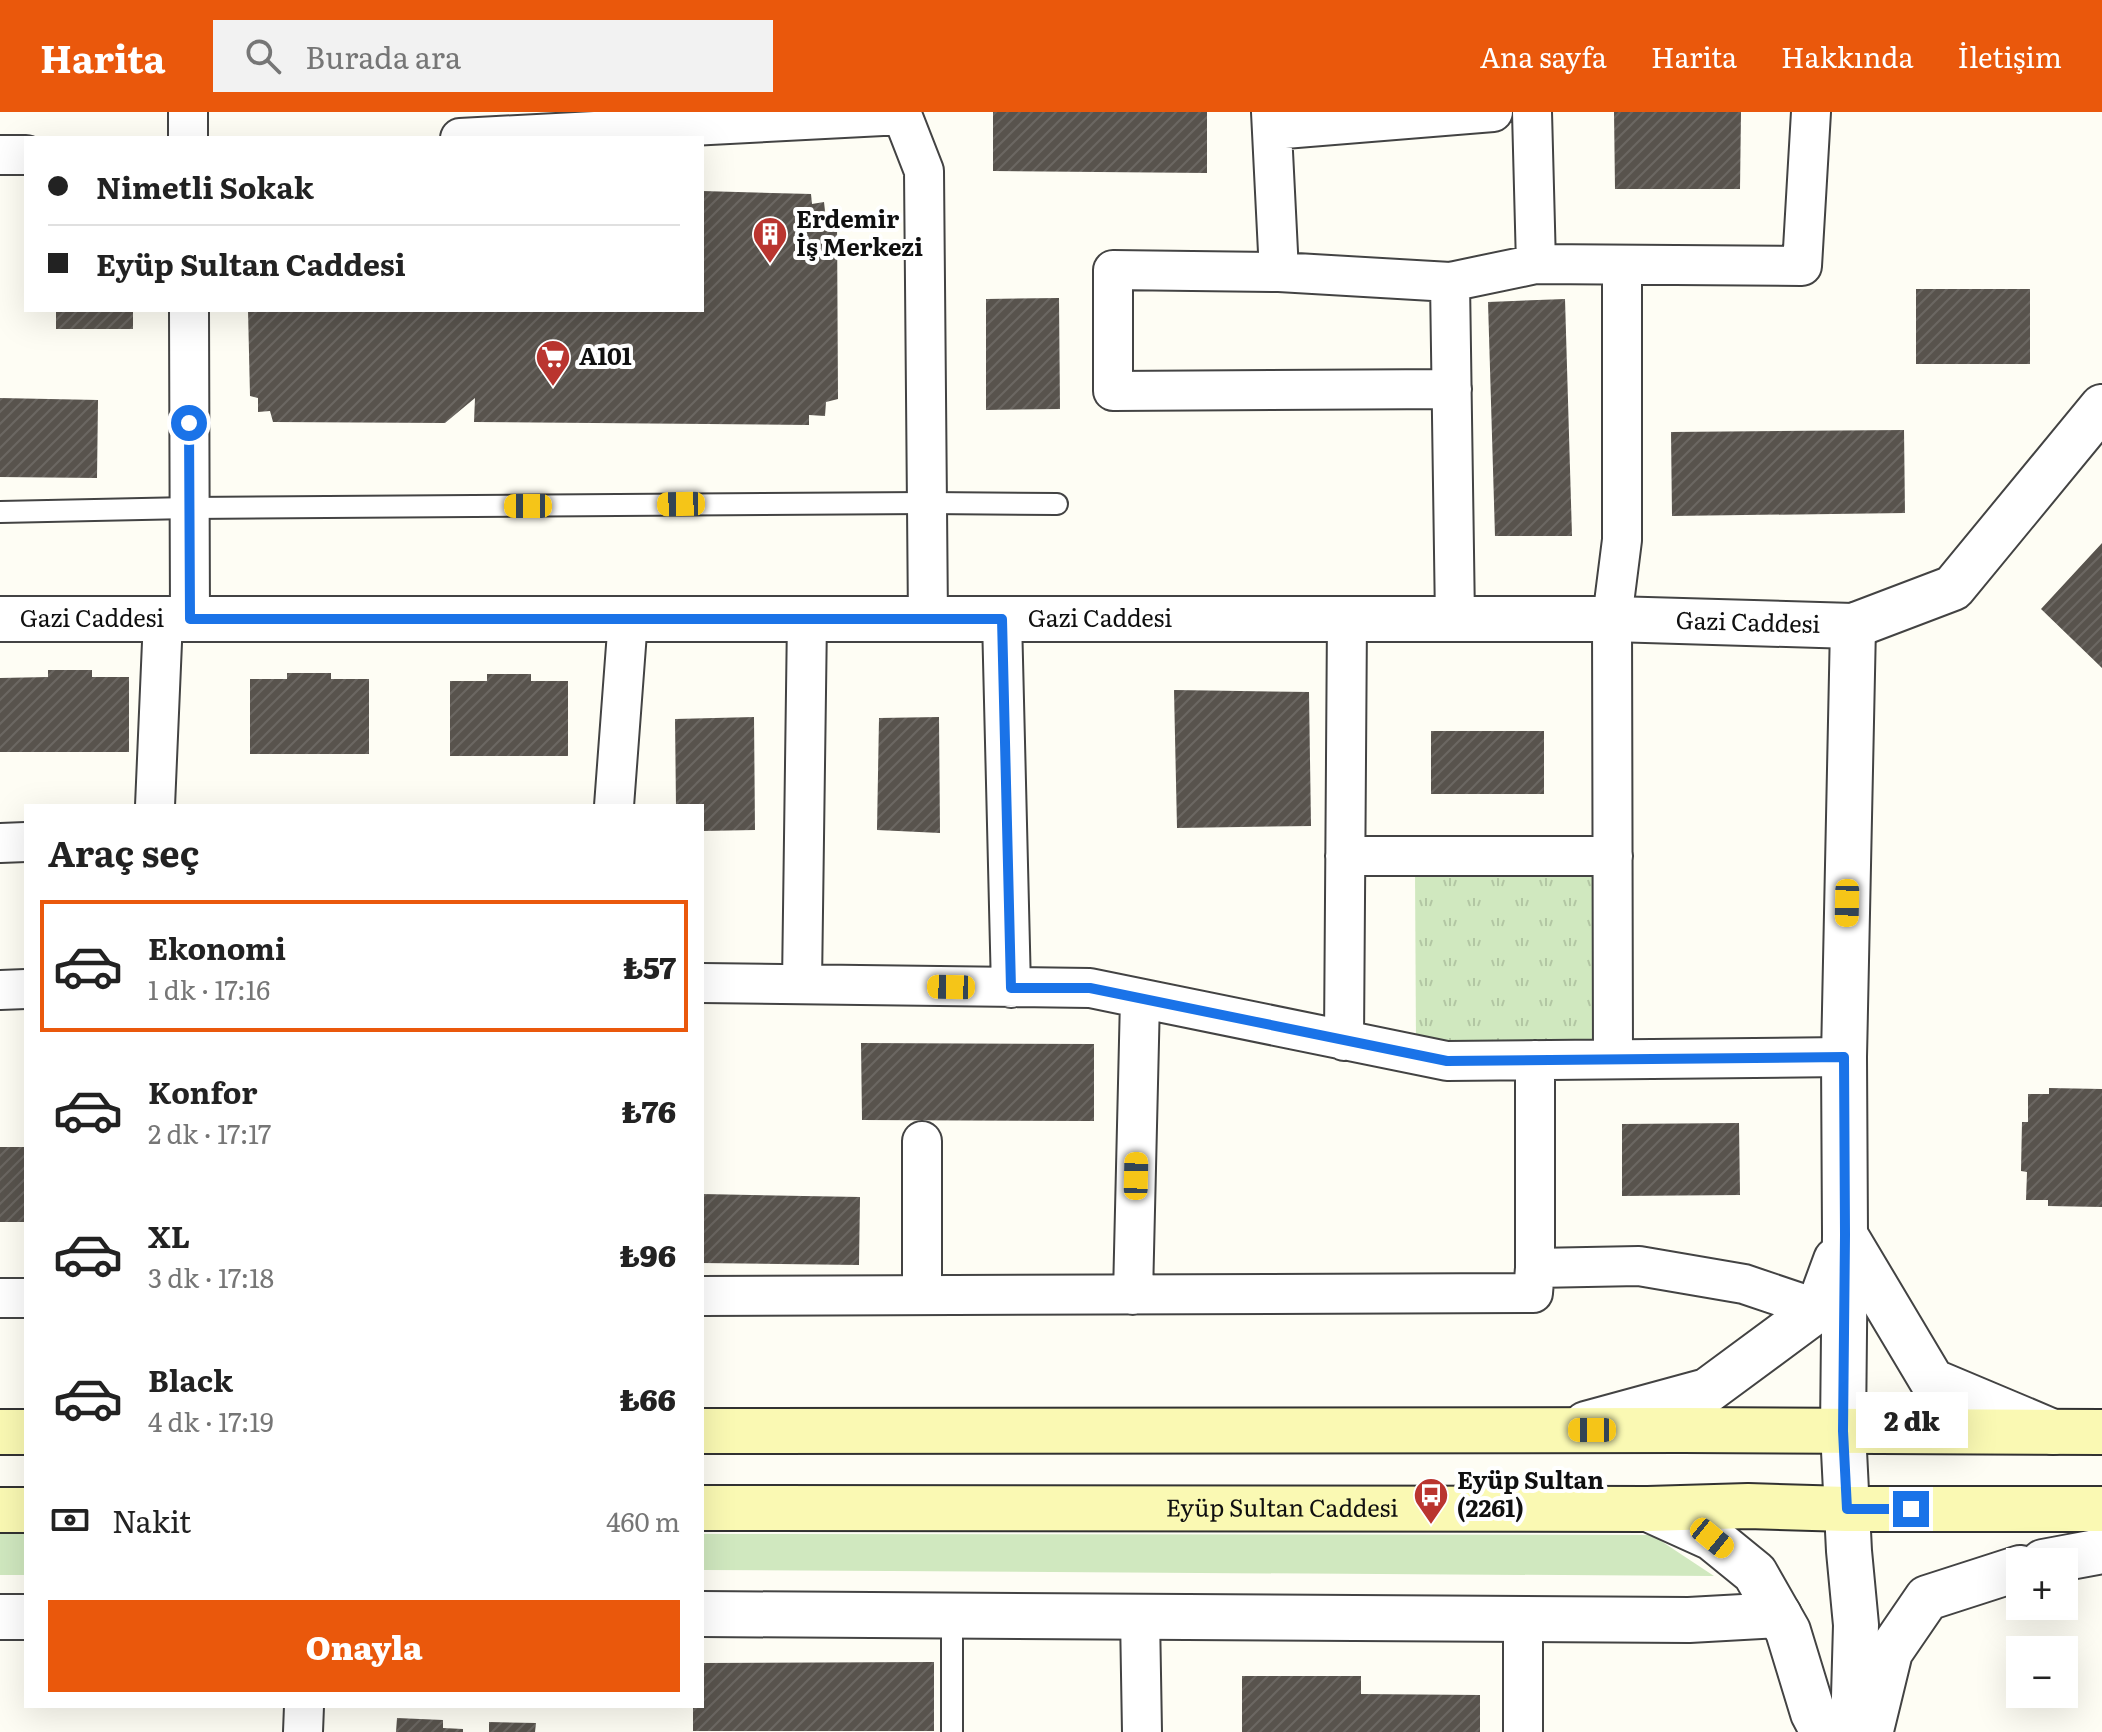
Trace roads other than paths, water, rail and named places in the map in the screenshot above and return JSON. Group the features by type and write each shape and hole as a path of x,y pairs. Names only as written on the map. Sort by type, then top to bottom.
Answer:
{"main road":[{"path":"704,1431 2102,1432"},
{"path":"0,1432 24,1432"},
{"name":"Eyüp Sultan Caddesi","path":"704,1508 1648,1509 1748,1506 2102,1509"},
{"path":"0,1510 24,1510"}],"street":[{"path":"188,112 188,136"},
{"path":"1279,272 1272,121 1493,112"},
{"path":"1532,112 1536,264"},
{"path":"1452,389 1113,391 1113,270 1279,272 1450,282 1536,264 1802,266 1811,112"},
{"path":"497,136 902,114 924,171 928,619"},
{"path":"0,155 24,155"},
{"path":"1613,1059 1612,619 1622,540 1622,265"},
{"path":"1450,282 1455,619"},
{"path":"155,804 189,508 189,312"},
{"name":"Gazi Caddesi","path":"0,619 1612,619 1853,626 1953,588 2102,407"},
{"path":"614,804 628,619"},
{"path":"802,984 807,619"},
{"path":"1002,619 1011,988"},
{"path":"1344,1041 1347,619"},
{"path":"1853,626 1844,1057 1843,1431 1856,1625 1853,1732"},
{"path":"0,843 24,842"},
{"path":"1345,856 1613,856"},
{"path":"704,983 1090,988 1447,1061 1844,1057"},
{"path":"0,990 24,989"},
{"path":"1133,1295 1140,999"},
{"path":"704,1296 1533,1293 1535,1060"},
{"path":"922,1141 922,1295"},
{"path":"1562,1430 1707,1391 1818,1309 1845,1235"},
{"path":"1845,1235 1932,1381 2053,1432"},
{"path":"1535,1268 1639,1266 1744,1284 1818,1309"},
{"path":"0,1298 24,1298"},
{"path":"1648,1509 1712,1538 1755,1573 1788,1631 1813,1713 1823,1732"},
{"path":"2078,1555 2102,1551"},
{"path":"1870,1732 1890,1652 1927,1598 2006,1573"},
{"path":"704,1614 1689,1620 1779,1615"},
{"path":"1140,1616 1142,1732"},
{"path":"0,1617 24,1617"},
{"path":"1523,1618 1523,1732"},
{"path":"303,1732 304,1708"}],"lane":[{"path":"0,512 189,508 1057,504"},
{"path":"952,1615 952,1732"}],"place":[{"name":"Erdemir İş Merkezi","path":"770,265"},
{"name":"A101","path":"553,388"},
{"name":"Eyüp Sultan (2261)","path":"1431,1526"}]}
